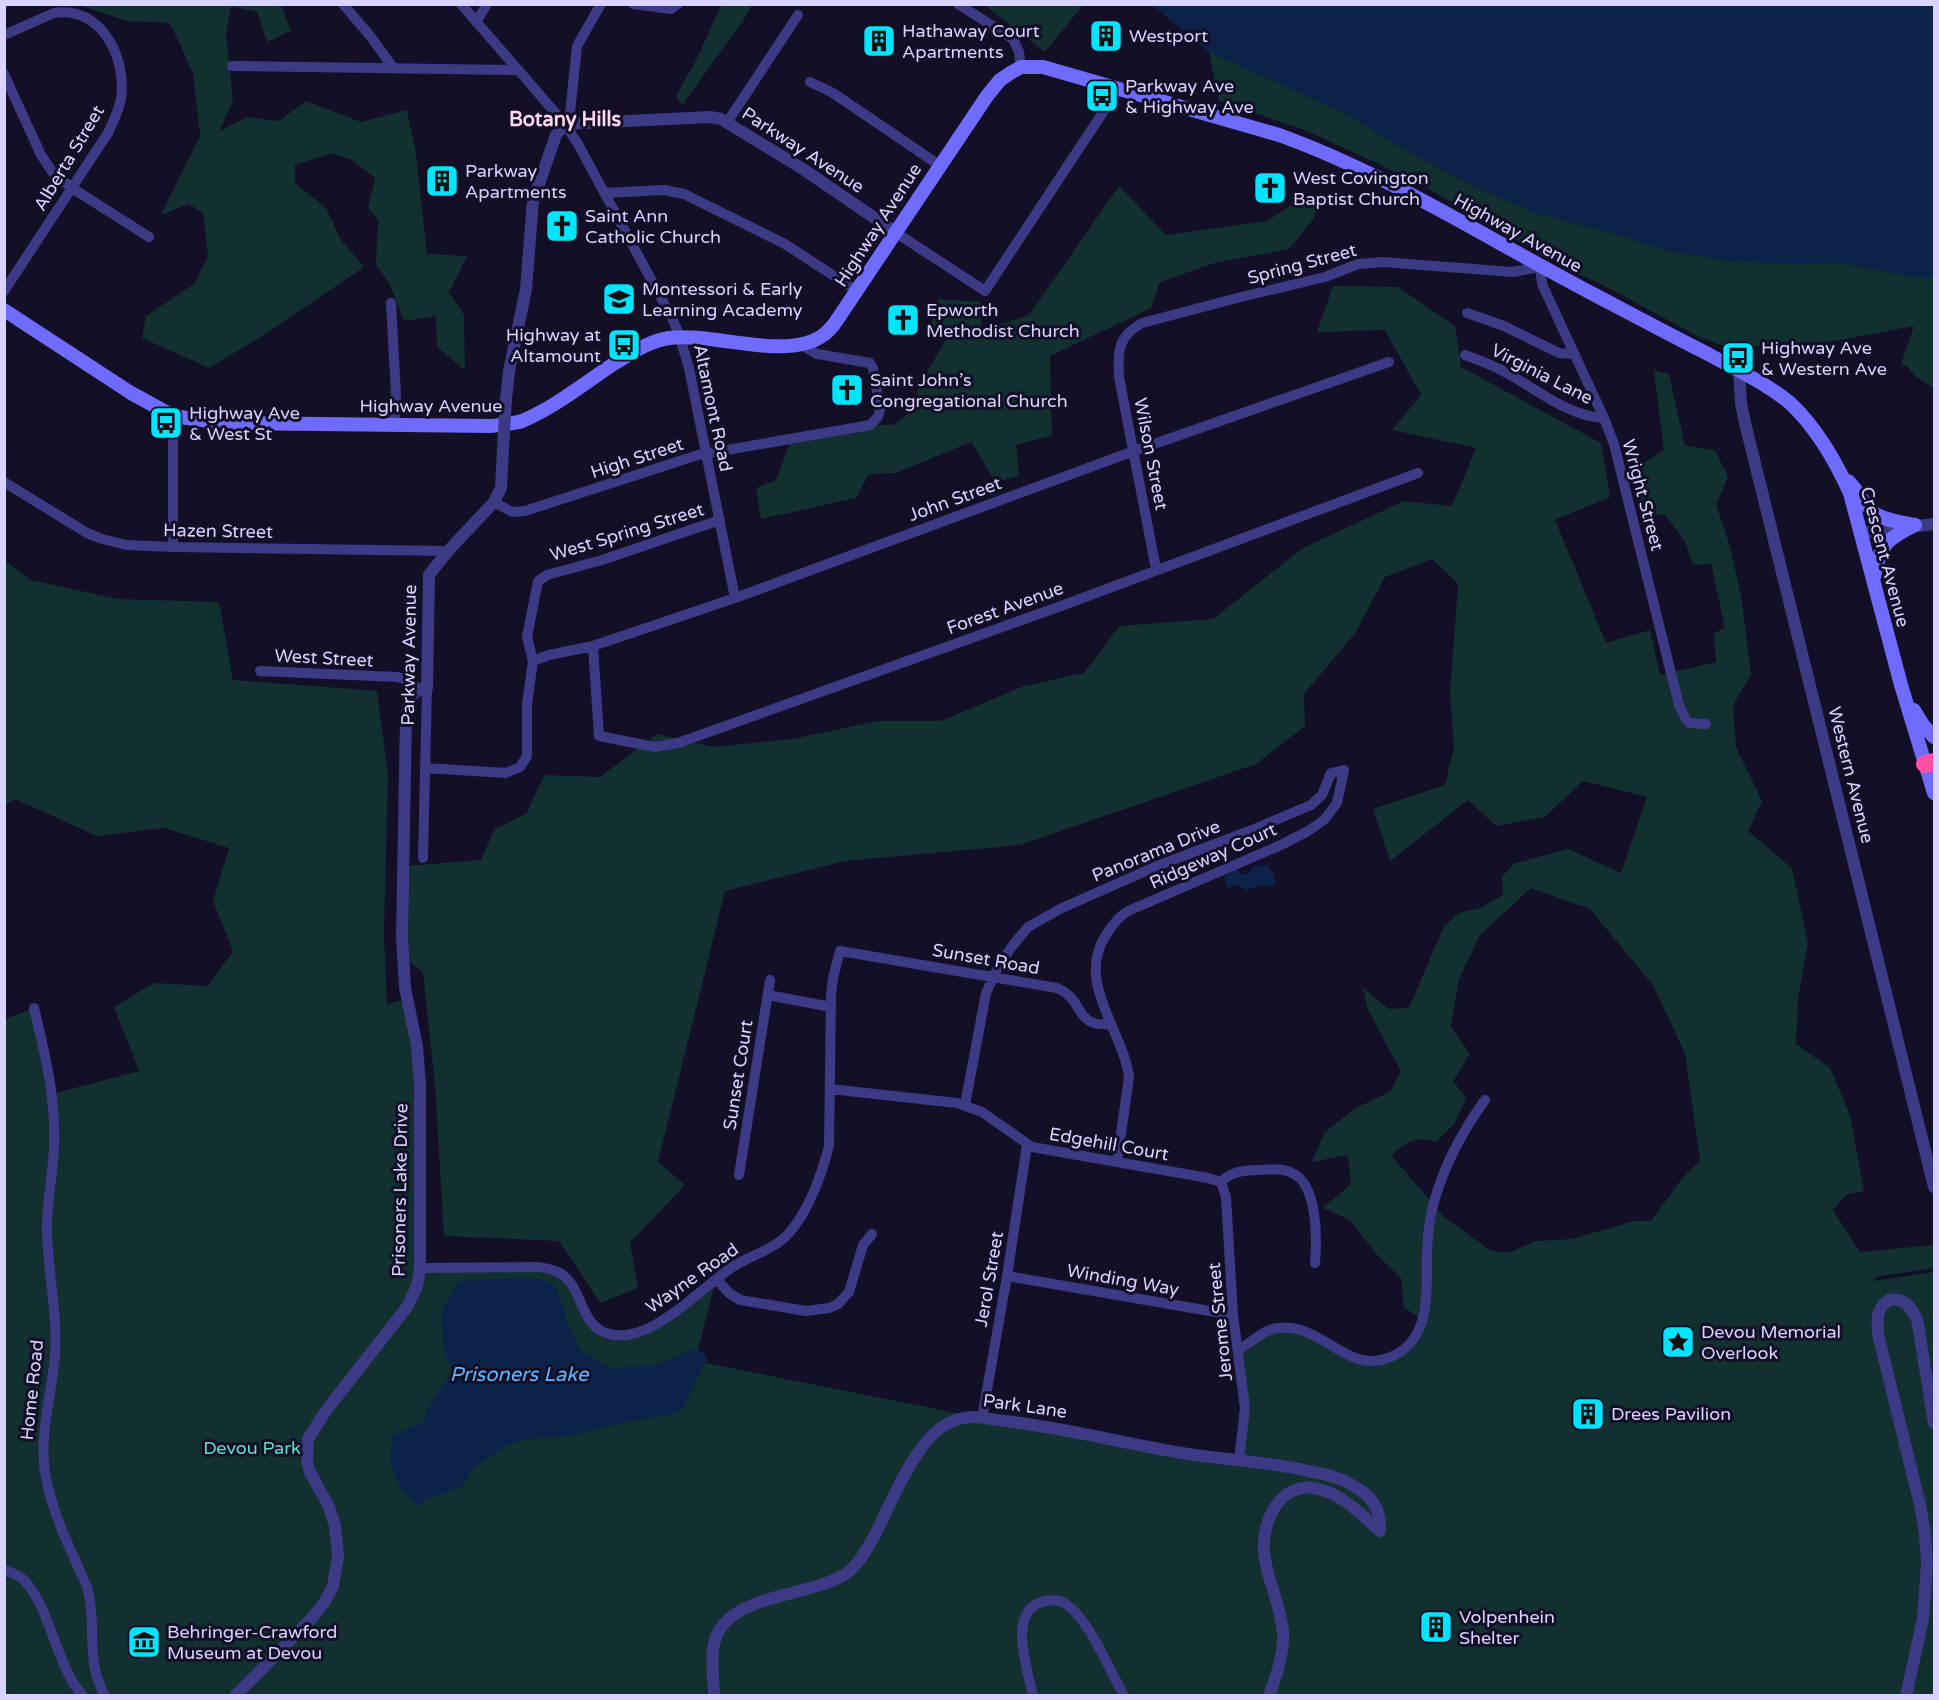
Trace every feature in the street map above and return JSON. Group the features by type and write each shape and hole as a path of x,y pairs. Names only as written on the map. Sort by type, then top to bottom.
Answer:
{"main road":[{"name":"Highway Avenue","path":"4,310 131,393 173,417 209,422 490,426 520,421 534,415 645,346 658,341 695,337 779,347 816,340 828,331 857,291 939,165 1000,80 1021,67 1043,67 1279,135 1313,147 1408,193 1540,267 1739,370"},
{"name":"Crescent Avenue","path":"1739,370 1776,393 1803,417 1822,440 1842,475 1850,493 1861,532 1901,685 1929,758 1935,793"},
{"path":"1842,475 1856,488 1872,512 1889,520 1915,525"},
{"path":"1873,582 1878,560 1887,541 1915,525"},
{"path":"1901,685 1923,725 1935,737"}],"street":[{"path":"343,4 394,69"},
{"name":"Altamont Road","path":"461,4 565,124 579,144 673,320 689,368 735,598"},
{"path":"476,22 487,4"},
{"path":"565,124 570,113 577,46 601,4"},
{"path":"633,4 671,9 678,4"},
{"path":"958,4 1013,39 1020,52 1021,67"},
{"name":"Alberta Street","path":"4,35 62,12 92,21 106,33 114,48 121,76 122,96 108,133 4,291"},
{"path":"728,121 798,15"},
{"path":"232,66 516,70"},
{"path":"4,74 41,155 53,173 72,188 149,237"},
{"path":"810,82 833,93 939,165"},
{"name":"Parkway Avenue","path":"423,858 425,768 423,688 429,575 494,502 501,488 509,371 525,289 533,201 556,135 565,124 710,117 728,121 985,291 1119,88"},
{"path":"605,193 664,190 684,194 785,244 857,291"},
{"name":"Spring Street","path":"1120,345 1132,328 1142,323 1325,277 1358,264 1383,262 1512,272 1540,267"},
{"name":"Wright Street","path":"1540,267 1542,284 1604,418 1621,470 1680,705 1689,723 1706,724"},
{"path":"391,303 396,386 394,424"},
{"path":"1467,312 1504,326 1560,353 1574,354"},
{"name":"High Street","path":"494,502 512,512 525,511 706,454 870,425 878,417 880,410 873,368 870,363 818,354 800,344"},
{"name":"Wilson Street","path":"1120,345 1119,376 1156,569"},
{"name":"Virginia Lane","path":"1466,355 1499,369 1584,416 1604,418"},
{"name":"John Street","path":"532,661 593,646 735,598 1134,451 1389,362"},
{"name":"Western Avenue","path":"1739,370 1741,404 1746,427 1935,1187"},
{"path":"173,417 173,547"},
{"name":"Forest Avenue","path":"593,646 599,736 656,747 678,743 1060,606 1418,473"},
{"name":"Hazen Street","path":"4,482 87,533 126,545 448,551"},
{"name":"West Spring Street","path":"425,768 506,773 520,767 525,761 527,704 532,661 527,637 538,581 547,575 602,560 720,520"},
{"path":"1861,532 1935,524"},
{"name":"West Street","path":"260,671 397,678 408,680 423,688"},
{"name":"Prisoners Lake Drive","path":"235,1695 311,1619 324,1603 333,1586 338,1556 335,1526 329,1506 310,1472 306,1454 308,1439 325,1412 407,1307 417,1286 420,1268 420,1083 417,1046 405,988 402,937 406,718 409,702 414,692 423,688"},
{"name":"Ridgeway Court","path":"1111,1024 1096,979 1096,960 1102,940 1114,923 1128,911 1290,840 1324,820 1337,803 1344,771 1340,771"},
{"name":"Panorama Drive","path":"965,1106 982,1010 993,977 1013,945 1033,924 1060,909 1157,866 1311,805 1322,795 1331,773 1340,771"},
{"name":"Wayne Road","path":"420,1268 538,1267 555,1271 572,1285 582,1309 597,1328 612,1335 627,1335 639,1332 666,1318 731,1268 771,1249 787,1235 801,1216 826,1160 829,1146 831,1007 833,978 840,951"},
{"name":"Sunset Road","path":"840,951 1057,988 1071,996 1085,1020 1093,1025 1111,1024"},
{"name":"Sunset Court","path":"739,1175 770,980"},
{"path":"768,995 831,1007"},
{"name":"Home Road","path":"34,1008 49,1070 54,1118 54,1149 47,1231 55,1354 51,1395 44,1429 43,1454 49,1493 89,1594 93,1619 92,1659 98,1684 105,1695"},
{"path":"1111,1024 1128,1065 1129,1077 1117,1162"},
{"name":"Edgehill Court","path":"830,1089 945,1101 982,1112 1027,1145 1058,1153 1221,1182"},
{"path":"1239,1349 1249,1345 1263,1333 1277,1328 1300,1328 1353,1357 1367,1361 1385,1360 1398,1355 1409,1346 1417,1335 1423,1319 1426,1301 1428,1228 1434,1201 1455,1152 1485,1100"},
{"name":"Jerol Street","path":"981,1418 1007,1276 1027,1145"},
{"path":"1221,1182 1234,1173 1274,1169 1290,1172 1302,1179 1311,1199 1315,1227 1315,1263"},
{"name":"Jerome Street","path":"1221,1182 1226,1197 1233,1315 1245,1408 1239,1460"},
{"path":"717,1279 729,1293 740,1300 806,1311 829,1308 838,1304 849,1292 863,1245 872,1234"},
{"name":"Winding Way","path":"1007,1276 1233,1315"},
{"path":"1906,1695 1923,1619 1927,1563 1920,1505 1878,1334 1879,1308 1889,1300 1900,1299 1910,1305 1917,1319 1935,1423"},
{"name":"Park Lane","path":"714,1695 713,1650 716,1638 730,1618 759,1602 825,1584 847,1572 870,1543 923,1446 950,1422 971,1417 1066,1430 1187,1454 1303,1469 1331,1476 1352,1485 1374,1500 1380,1517 1380,1531 1339,1498 1319,1489 1297,1490 1280,1500 1271,1512 1264,1535 1264,1556 1281,1614 1283,1636 1274,1683 1269,1695"},
{"path":"4,1570 19,1576 34,1595 64,1664 83,1695"},
{"path":"1033,1695 1022,1646 1023,1621 1035,1605 1043,1601 1054,1600 1070,1606 1084,1623 1124,1695"}],"green space":[{"path":"722,4 752,5 743,21 682,105 676,96"},
{"path":"79,5 281,5 291,31 267,42 257,12 231,6 226,34 233,100 220,131 247,117 279,121 306,101 361,122 407,110 416,153 427,254 467,256 449,292 464,315 465,371 437,346 436,316 404,321 390,285 376,264 378,220 368,208 375,178 352,160 332,153 295,165 295,183 326,208 341,240 364,267 264,335 209,368 142,338 146,316 194,284 208,257 203,213 189,204 161,215 200,135 193,73 170,23 127,21"},
{"path":"984,5 1083,5 1045,52"},
{"path":"1209,52 1347,114 1398,146 1468,183 1535,213 1609,232 1665,250 1720,260 1791,264 1841,263 1919,278 1934,278 1934,388 1901,364 1914,326 1835,341 1729,348 1699,337 1601,284 1565,268 1415,181 1305,130 1219,101"},
{"path":"1119,186 1166,235 1267,221 1298,201 1322,200 1312,221 1289,249 1215,263 1160,282 1151,308 1050,356 1052,435 1016,445 1019,475 996,483 971,442 896,473 869,474 856,498 761,519 756,488 776,480 791,440 870,425 893,425 914,409 919,385 947,338 931,324 938,299 980,302 982,330 1029,315"},
{"name":"Devou Park","path":"1333,286 1398,287 1455,326 1461,367 1601,443 1610,497 1555,520 1606,643 1650,630 1660,675 1716,662 1714,633 1725,628 1711,564 1693,565 1686,544 1665,514 1643,518 1634,469 1664,450 1654,370 1669,374 1685,446 1715,450 1728,477 1716,504 1730,546 1742,601 1751,675 1733,705 1736,747 1762,801 1748,831 1792,868 1808,943 1798,998 1796,1044 1830,1068 1850,1115 1864,1191 1847,1194 1833,1210 1860,1252 1933,1245 1934,1268 1876,1277 1873,1281 1934,1272 1934,1695 5,1695 5,1019 34,1008 52,1094 139,1071 114,1007 154,983 208,986 233,951 213,901 229,848 164,828 97,836 15,799 5,805 4,560 30,580 118,599 219,602 233,680 377,691 388,774 384,934 387,1004 407,999 417,1046 421,1268 538,1267 561,1274 597,1328 639,1332 716,1279 698,1350 706,1356 706,1363 982,1418 1238,1460 1244,1424 1239,1349 1263,1333 1294,1327 1353,1357 1398,1355 1423,1319 1404,1308 1401,1278 1378,1256 1350,1220 1323,1208 1351,1184 1348,1155 1312,1162 1324,1133 1354,1109 1391,1091 1401,1071 1368,1010 1363,988 1389,1009 1409,1008 1443,928 1459,913 1480,908 1503,895 1502,877 1513,864 1568,849 1621,873 1647,797 1583,781 1545,817 1496,826 1468,800 1390,861 1373,809 1445,785 1454,747 1450,694 1458,584 1432,559 1385,577 1356,632 1304,694 1305,726 1256,764 1020,845 845,861 725,891 658,1162 685,1185 630,1243 638,1288 600,1303 559,1241 444,1236 435,1085 423,973 408,960 407,866 481,860 494,830 527,813 544,775 600,777 657,734 714,747 792,739 878,721 941,721 1024,686 1084,673 1119,626 1213,619 1303,548 1404,501 1452,506 1476,448 1392,430 1421,395 1385,330 1317,332","holes":["1531,888 1590,909 1652,984 1685,1053 1700,1161 1683,1177 1651,1221 1634,1221 1572,1239 1536,1241 1508,1253 1490,1250 1444,1217 1391,1155 1412,1141 1422,1139 1436,1142 1454,1124 1466,1098 1453,1081 1470,1054 1451,1026 1459,980 1479,936"]}],"water":[{"path":"1152,5 1934,5 1934,278 1919,278 1841,263 1791,264 1720,260 1665,250 1609,232 1535,213 1468,183 1398,146 1347,114 1209,52"},
{"path":"1268,865 1274,875 1275,885 1254,887 1246,891 1237,884 1228,888 1224,877 1236,868 1241,874 1249,874 1253,866"},
{"name":"Prisoners Lake","path":"524,1278 543,1280 553,1284 558,1291 569,1327 581,1350 610,1368 656,1365 689,1351 698,1350 706,1356 705,1363 683,1409 671,1415 621,1423 576,1435 531,1439 510,1444 473,1468 463,1486 425,1500 419,1507 401,1489 390,1463 392,1435 424,1422 427,1409 453,1371 444,1354 441,1312 459,1281"}],"place":[{"name":"Westport","path":"1106,36"},
{"name":"Hathaway Court Apartments","path":"879,41"},
{"name":"Parkway Ave & Highway Ave","path":"1102,96"},
{"name":"Parkway Apartments","path":"442,181"},
{"name":"West Covington Baptist Church","path":"1270,188"},
{"name":"Saint Ann Catholic Church","path":"562,226"},
{"name":"Montessori & Early Learning Academy","path":"619,299"},
{"name":"Epworth Methodist Church","path":"903,320"},
{"name":"Highway at Altamount","path":"624,345"},
{"name":"Highway Ave & Western Ave","path":"1738,358"},
{"name":"Saint John’s Congregational Church","path":"847,390"},
{"name":"Highway Ave & West St","path":"166,423"},
{"name":"Devou Memorial Overlook","path":"1678,1342"},
{"name":"Drees Pavilion","path":"1588,1414"},
{"name":"Volpenhein Shelter","path":"1436,1627"},
{"name":"Behringer-Crawford Museum at Devou","path":"144,1642"}],"district":[{"name":"Botany Hills","path":"565,120"}]}
